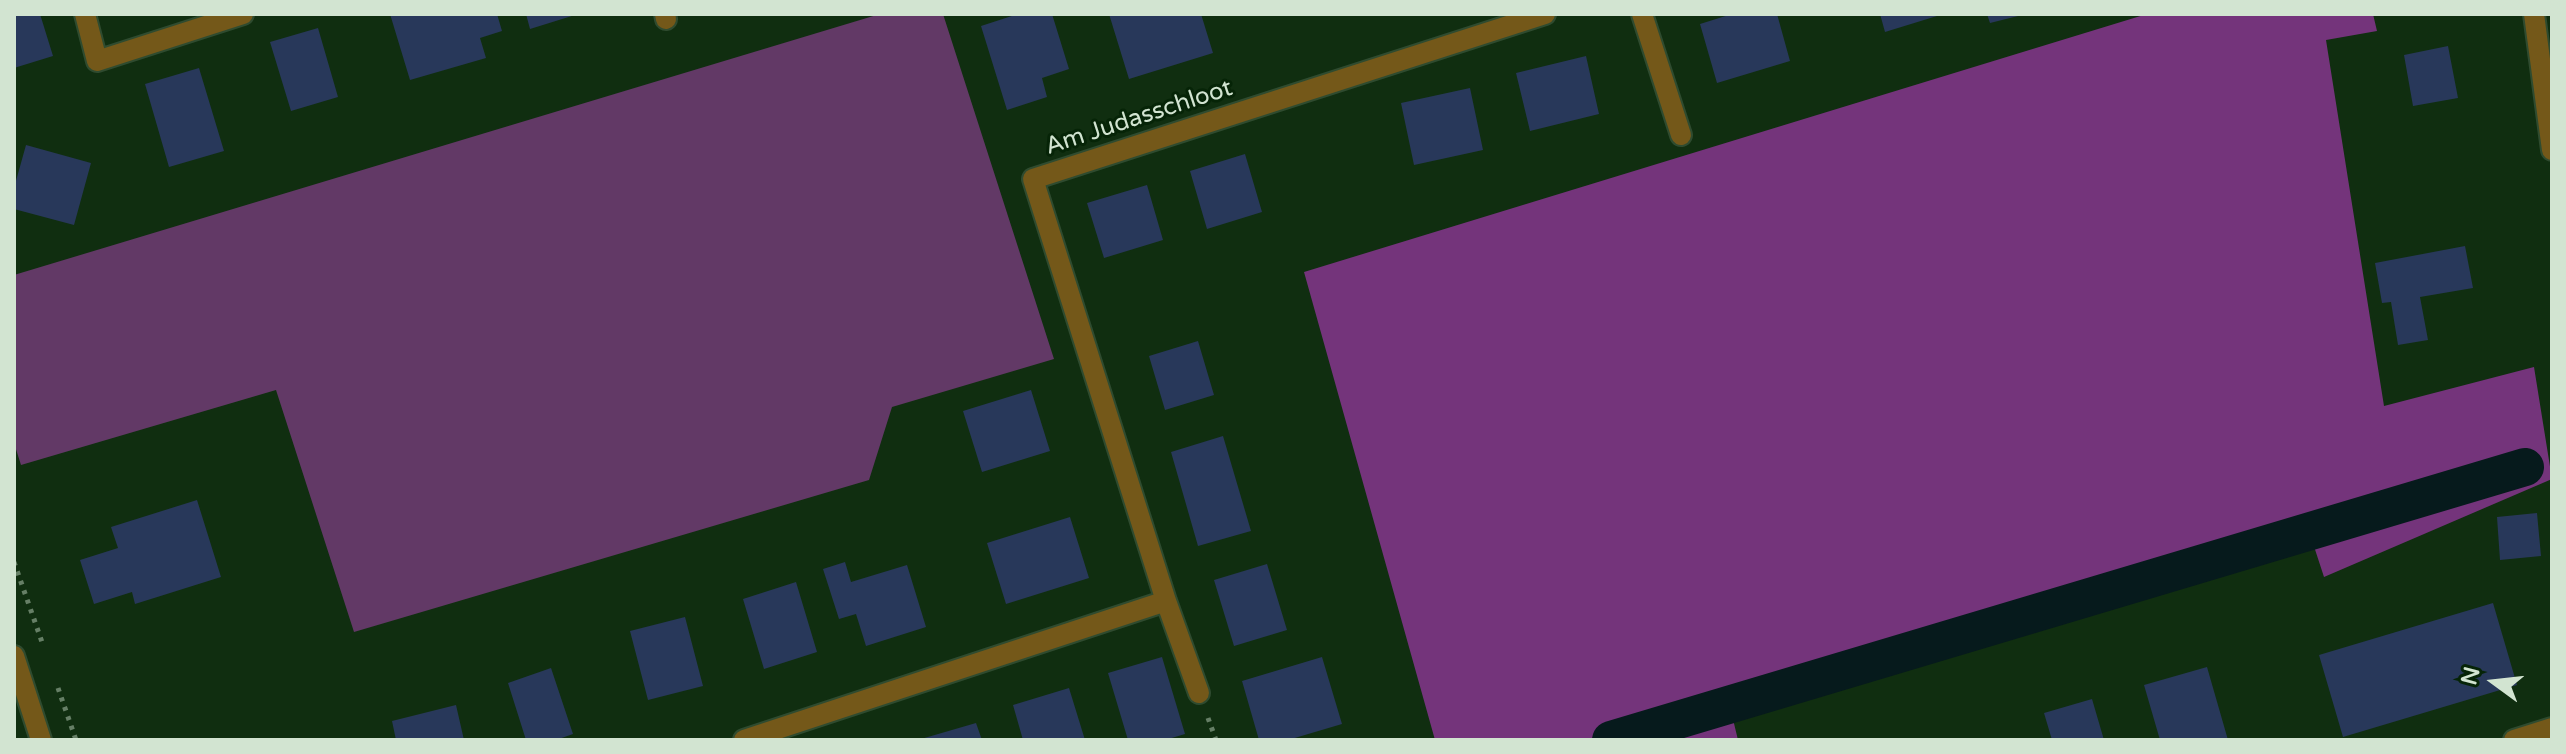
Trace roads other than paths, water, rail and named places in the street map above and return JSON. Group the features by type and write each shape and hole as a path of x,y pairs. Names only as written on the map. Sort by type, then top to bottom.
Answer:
{"street":[{"path":"85,14 97,61 243,14"},
{"name":"Am Judasschloot","path":"1199,693 1166,601 1033,179 1545,14"},
{"path":"1642,14 1681,135"},
{"path":"2534,14 2552,150"},
{"path":"744,740 1166,601"},
{"path":"14,656 41,740"},
{"path":"2514,740 2552,728"}],"waterway":[{"path":"1611,740 2525,467"}]}
